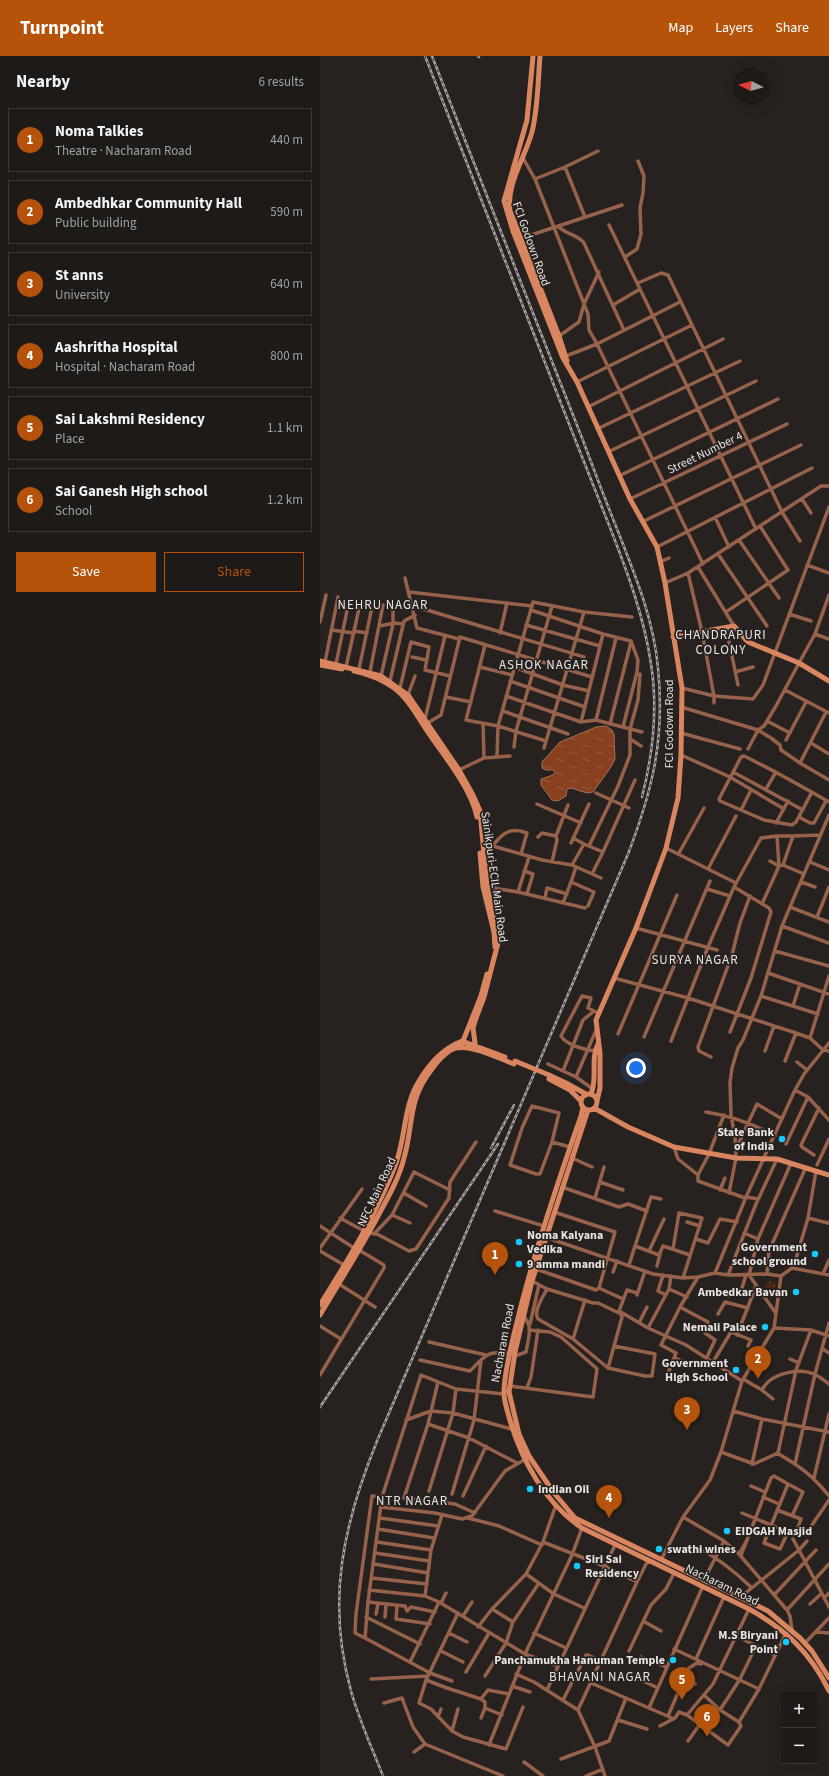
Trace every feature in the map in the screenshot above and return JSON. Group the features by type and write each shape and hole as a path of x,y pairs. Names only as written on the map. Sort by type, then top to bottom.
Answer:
{"main road":[{"name":"FCI Godown Road","path":"532,56 528,120 504,201 507,213 559,336 566,356 567,364"},
{"name":"FCI Godown Road","path":"540,56 535,116 523,158 512,184 509,200 510,211 522,238 529,264 562,354 577,382 630,499 644,521 657,547 665,583 682,688 681,755 678,798 666,848 636,928 614,978 596,1012 600,1053 600,1077 597,1101"},
{"path":"673,636 734,626 748,642 775,652 829,681"},
{"name":"Sainikpuri-ECIL Main Road","path":"322,663 336,664 359,669 381,676 408,695 456,773 476,812 483,887 495,941 494,951 481,996 462,1044"},
{"name":"Sainikpuri-ECIL Main Road","path":"322,663 377,678 389,684 425,722 459,770 480,811 483,858 487,887 498,933 498,947 484,997 473,1028 476,1047"},
{"path":"462,1044 476,1047 548,1077 590,1092 597,1101 591,1109"},
{"name":"NFC Main Road","path":"320,1315 321,1306 344,1265 369,1232 399,1156 409,1107 418,1083 426,1069 443,1051 450,1046 462,1044"},
{"name":"FCI Godown Road","path":"590,1092 595,1081 595,1051 598,1044"},
{"path":"548,1077 570,1090 580,1100 583,1107 591,1109 674,1147 736,1158 777,1159 829,1175"},
{"path":"580,1100 590,1092"},
{"name":"Nacharam Road","path":"512,1417 510,1386 512,1355 536,1269 544,1226 572,1147 583,1107"},
{"name":"Nacharam Road","path":"591,1109 572,1147 572,1158 554,1212 543,1237 524,1290 504,1394 524,1460 546,1493 572,1522 582,1528 592,1529 661,1560 768,1611 789,1632 814,1663 829,1691"},
{"name":"NFC Main Road","path":"321,1306 339,1284 357,1249"},
{"name":"Nacharam Road","path":"515,1430 530,1458 554,1493 575,1518 615,1545 650,1560 770,1620 804,1643 818,1660 829,1678"}],"street":[{"path":"535,179 566,167 598,151"},
{"path":"523,158 535,179 556,227 588,314 589,330 665,483 702,564"},
{"path":"625,257 637,249 641,234 640,208 644,193 644,176 638,161"},
{"path":"566,167 585,217"},
{"path":"522,238 622,205"},
{"path":"609,225 743,503 758,528 789,568 788,571 726,612"},
{"path":"556,227 566,233 577,236 582,240 599,272 624,330"},
{"path":"559,336 579,322 584,304 599,272"},
{"path":"638,283 656,274 665,273 668,275 782,512 800,541"},
{"path":"613,305 640,288"},
{"path":"566,356 597,344 680,302"},
{"path":"577,382 692,325"},
{"path":"588,407 723,339"},
{"path":"597,429 740,361"},
{"path":"608,452 642,437 756,380"},
{"path":"619,476 654,461 778,399"},
{"name":"Street Number 4","path":"630,499 787,424"},
{"path":"644,521 676,507 802,445"},
{"path":"657,547 812,468"},
{"path":"665,583 698,567 821,486 829,486"},
{"path":"802,499 811,513"},
{"path":"682,688 714,696 753,699 763,685 829,507"},
{"path":"715,517 729,547"},
{"path":"739,540 779,598"},
{"path":"718,554 767,626"},
{"path":"660,562 669,558"},
{"path":"807,565 829,573"},
{"path":"698,567 734,626"},
{"path":"688,573 702,632 714,702"},
{"path":"405,578 417,628 459,639 462,637 592,677"},
{"path":"409,592 507,603 531,608 579,627 631,641"},
{"path":"320,622 326,595"},
{"path":"748,749 758,730 767,721 815,634 827,606 829,595"},
{"path":"322,663 332,630 338,597"},
{"path":"336,664 349,601"},
{"path":"497,756 498,726 517,654 533,602 584,612 632,617"},
{"path":"500,633 507,603"},
{"path":"346,667 360,604"},
{"path":"370,672 383,605"},
{"path":"411,605 500,633 542,643 584,657"},
{"path":"514,747 516,731 552,606"},
{"path":"359,669 372,607"},
{"path":"381,676 393,624 393,611"},
{"path":"544,748 584,612"},
{"path":"789,614 811,621"},
{"path":"390,681 404,621 415,615"},
{"path":"379,626 404,624"},
{"path":"526,625 600,646"},
{"path":"726,627 738,685"},
{"path":"332,630 367,633"},
{"path":"581,722 603,634"},
{"path":"815,634 829,639"},
{"path":"425,722 445,636"},
{"path":"596,720 616,638"},
{"path":"425,722 441,715 459,639"},
{"path":"610,724 631,641"},
{"path":"623,727 637,672 638,660 631,641"},
{"path":"400,688 411,642 429,646 425,670 436,674 450,676"},
{"path":"486,645 466,720 498,726 546,741"},
{"path":"412,657 426,660"},
{"path":"480,667 512,676"},
{"path":"514,667 533,675 589,691"},
{"path":"735,672 753,667"},
{"path":"589,846 630,755 630,729 638,700 640,674"},
{"path":"408,695 415,676"},
{"path":"510,681 529,689 585,706"},
{"path":"785,690 827,713 800,763"},
{"path":"506,696 581,722 596,720 642,732"},
{"path":"446,697 471,702"},
{"path":"786,740 806,702"},
{"path":"681,707 758,730 780,745 781,750 829,780"},
{"path":"503,711 568,734"},
{"path":"767,721 790,733"},
{"path":"483,723 484,758"},
{"path":"681,733 740,749"},
{"path":"630,739 641,746"},
{"path":"811,743 829,754"},
{"path":"681,755 730,777 784,808"},
{"path":"459,770 484,758 510,756"},
{"path":"799,817 810,823 814,823 828,801 812,792 776,772 744,756 741,757 719,799 720,801 764,820 792,825 799,817 812,792"},
{"path":"733,772 803,810"},
{"path":"766,790 776,772"},
{"path":"592,874 635,780"},
{"path":"741,810 752,790"},
{"path":"596,793 629,808"},
{"path":"776,823 788,801"},
{"path":"537,804 581,823"},
{"path":"571,843 589,804"},
{"path":"552,862 557,840 556,836 568,805"},
{"path":"679,853 704,808"},
{"path":"729,1193 736,1158 731,1116 730,1082 732,1068 738,1048 761,996 782,926 802,882 829,815"},
{"path":"708,869 736,816"},
{"path":"483,858 501,835 511,830 527,833 521,854"},
{"path":"538,837 539,834 542,833 556,836"},
{"path":"671,1041 708,947 736,882 761,838 820,835"},
{"path":"777,836 781,866"},
{"path":"762,904 781,866 793,836"},
{"path":"574,838 603,852"},
{"path":"563,903 571,882 574,866 584,844"},
{"path":"493,846 529,857 574,866 601,878"},
{"path":"666,848 736,882"},
{"path":"518,892 529,857"},
{"path":"770,861 804,874"},
{"path":"810,862 829,870"},
{"path":"524,871 533,874 527,894"},
{"path":"644,1037 710,881"},
{"path":"487,887 587,907 594,892 571,882"},
{"path":"802,882 815,887"},
{"path":"730,1032 751,978 771,912 769,908 734,887"},
{"path":"817,917 829,887"},
{"path":"545,898 547,888 566,894"},
{"path":"707,889 730,896"},
{"path":"618,1034 677,895"},
{"path":"711,1057 698,1048 732,955 740,923 750,896"},
{"path":"790,907 829,922"},
{"path":"782,926 829,943"},
{"path":"636,928 717,950"},
{"path":"775,950 829,966"},
{"path":"768,973 827,994"},
{"path":"810,1038 827,994 829,976"},
{"path":"614,978 688,998 736,1015 796,1033 810,1038 824,1050 829,1052"},
{"path":"793,1006 800,984"},
{"path":"595,1051 587,1050 574,1045 561,1036 582,996 591,998 588,1008 596,1012"},
{"path":"761,996 818,1014"},
{"path":"564,1071 583,1020 596,1012"},
{"path":"765,1052 774,1026"},
{"path":"576,1076 597,1028"},
{"path":"784,1061 796,1033"},
{"path":"715,1273 737,1222 745,1198 795,1090 807,1070 829,1043"},
{"path":"797,1062 807,1070"},
{"path":"548,1064 576,1076 590,1092"},
{"path":"795,1090 808,1097 829,1120"},
{"path":"786,1144 808,1097"},
{"path":"736,1148 757,1104 782,1119"},
{"path":"532,1106 559,1113 552,1142 542,1174 536,1174 510,1165 522,1128 532,1106"},
{"path":"814,1155 802,1147 801,1144 819,1108"},
{"path":"706,1112 731,1116 749,1122 775,1136"},
{"path":"724,1115 709,1154 698,1175 699,1182 745,1198 758,1199"},
{"path":"816,1165 829,1138"},
{"path":"340,1218 409,1251 416,1249 449,1198 450,1182 476,1142"},
{"path":"552,1142 572,1147"},
{"path":"674,1147 678,1159 698,1175"},
{"path":"572,1158 592,1167"},
{"path":"728,1275 758,1199 777,1159"},
{"path":"728,1296 731,1290 742,1291 758,1239 791,1163"},
{"path":"595,1198 604,1167"},
{"path":"767,1274 769,1251 806,1167"},
{"path":"543,1237 645,1271 663,1275 683,1278 698,1278 715,1273 728,1275 767,1274 781,1276 792,1268 808,1218 816,1171"},
{"path":"369,1232 392,1215 414,1172 450,1190"},
{"path":"720,1190 724,1178"},
{"path":"600,1182 623,1190"},
{"path":"562,1188 619,1207 628,1204 647,1211"},
{"path":"344,1265 320,1250 340,1218 362,1189"},
{"path":"404,1193 426,1206"},
{"path":"628,1265 651,1197 661,1199"},
{"path":"495,1211 544,1226"},
{"path":"554,1212 615,1232 599,1288"},
{"path":"673,1249 679,1213 702,1217 683,1278"},
{"path":"392,1215 410,1223"},
{"path":"696,1238 708,1243 720,1218 737,1222"},
{"path":"808,1218 829,1222"},
{"path":"650,1251 664,1219"},
{"path":"687,1222 700,1226"},
{"path":"320,1226 385,1267 320,1375"},
{"path":"744,1233 758,1239"},
{"path":"635,1246 660,1254"},
{"path":"657,1266 663,1246 690,1255"},
{"path":"823,1274 829,1260"},
{"path":"613,1272 617,1261"},
{"path":"792,1268 829,1275"},
{"path":"536,1269 596,1290 599,1288 623,1299"},
{"path":"645,1271 637,1294 628,1289 619,1311 706,1358 742,1380 762,1390 773,1399"},
{"path":"663,1275 658,1291 666,1295"},
{"path":"748,1275 775,1312"},
{"path":"648,1328 669,1289 671,1276"},
{"path":"661,1560 683,1517 710,1480 721,1452 742,1380 774,1328 781,1276"},
{"path":"667,1376 676,1353 661,1345 680,1307 698,1278"},
{"path":"532,1281 547,1289 598,1303 621,1314 622,1317 608,1368"},
{"path":"339,1284 375,1307"},
{"path":"420,1360 470,1371 486,1355 494,1351 512,1355 526,1352 529,1330 539,1285"},
{"path":"737,1335 756,1286"},
{"path":"547,1289 537,1311 536,1316 538,1319 574,1339 608,1368 645,1376 652,1376 655,1354 614,1346"},
{"path":"669,1289 686,1297"},
{"path":"574,1339 585,1300"},
{"path":"718,1314 725,1302 748,1308"},
{"path":"639,1323 646,1307"},
{"path":"680,1307 708,1322 706,1333 715,1340 706,1358"},
{"path":"523,1316 528,1320 530,1326"},
{"path":"795,1464 815,1374 827,1335 829,1323"},
{"path":"320,1326 341,1339"},
{"path":"774,1328 812,1330 827,1335"},
{"path":"510,1386 593,1397 597,1369 561,1337 550,1332 529,1330"},
{"path":"527,1388 538,1330"},
{"path":"777,1453 796,1370 812,1330"},
{"path":"713,1362 731,1332 751,1340 748,1346"},
{"path":"429,1342 486,1355"},
{"path":"822,1349 829,1353"},
{"path":"674,1358 690,1364"},
{"path":"790,1358 799,1363"},
{"path":"452,1494 470,1438 474,1420 481,1360"},
{"path":"762,1390 768,1380 796,1370 815,1374 829,1384"},
{"path":"365,1638 369,1590 374,1564 382,1497 421,1375 456,1389 504,1394"},
{"path":"438,1382 428,1424 404,1498 455,1504 475,1513"},
{"path":"429,1491 453,1413 456,1389"},
{"path":"733,1410 762,1419 827,1431"},
{"path":"406,1420 431,1411 453,1413 515,1430"},
{"path":"814,1478 827,1431 829,1414"},
{"path":"752,1464 762,1419"},
{"path":"428,1424 470,1438 517,1463"},
{"path":"463,1496 486,1446"},
{"path":"721,1452 752,1464 777,1453"},
{"path":"777,1453 814,1478 829,1496"},
{"path":"381,1507 462,1519 468,1518 475,1513 499,1477 505,1471 524,1460"},
{"path":"740,1554 773,1476 803,1492 792,1516"},
{"path":"788,1484 779,1504 765,1544 780,1549 788,1532"},
{"path":"751,1486 765,1492"},
{"path":"382,1497 372,1496 354,1633 410,1662 428,1676 448,1688 481,1699 485,1702 485,1708 481,1718"},
{"path":"763,1497 779,1504"},
{"path":"812,1525 829,1500"},
{"path":"478,1627 492,1609 526,1574 542,1544 556,1504"},
{"path":"742,1513 793,1534 796,1533 801,1522 800,1518 777,1510"},
{"path":"425,1596 431,1550 442,1515"},
{"path":"660,1726 680,1711 688,1715 728,1745 741,1726 739,1722 759,1689 775,1655 789,1632 790,1616 787,1610 740,1554 724,1541 683,1517"},
{"path":"380,1518 438,1526"},
{"path":"468,1518 499,1526 542,1544 604,1566 637,1582"},
{"path":"490,1745 516,1674 572,1555 582,1528"},
{"path":"378,1530 434,1538"},
{"path":"793,1540 806,1560 821,1594 829,1607"},
{"path":"704,1580 724,1541"},
{"path":"743,1595 751,1587 800,1550 807,1541"},
{"path":"377,1542 431,1550"},
{"path":"547,1690 584,1608 615,1545"},
{"path":"697,1547 715,1556 733,1569 751,1587"},
{"path":"774,1595 816,1550"},
{"path":"375,1553 429,1561"},
{"path":"578,1710 637,1582 646,1564 650,1560"},
{"path":"374,1564 428,1573"},
{"path":"787,1610 829,1564"},
{"path":"629,1650 651,1605 666,1589 674,1573"},
{"path":"526,1574 554,1594 584,1608"},
{"path":"372,1578 427,1584"},
{"path":"485,1676 506,1643 513,1622 539,1583"},
{"path":"649,1708 703,1586"},
{"path":"369,1590 425,1596 440,1602 478,1627 525,1654 558,1666"},
{"path":"410,1662 446,1593"},
{"path":"810,1604 821,1594"},
{"path":"824,1598 829,1594"},
{"path":"696,1659 724,1597"},
{"path":"368,1602 405,1606 407,1610 411,1606 435,1612"},
{"path":"462,1616 472,1602"},
{"path":"376,1614 378,1604"},
{"path":"384,1617 386,1605"},
{"path":"397,1606 396,1619 430,1624"},
{"path":"492,1609 513,1622"},
{"path":"688,1715 713,1684 749,1609"},
{"path":"458,1613 428,1676 419,1703 431,1709 452,1731 463,1738 506,1748 523,1707"},
{"path":"366,1616 420,1644"},
{"path":"804,1643 829,1618"},
{"path":"643,1621 661,1631"},
{"path":"816,1632 829,1633"},
{"path":"449,1633 467,1642"},
{"path":"466,1672 489,1633"},
{"path":"534,1633 566,1648"},
{"path":"736,1636 775,1655"},
{"path":"720,1710 740,1679 756,1646"},
{"path":"674,1649 696,1659 701,1663"},
{"path":"441,1651 463,1662"},
{"path":"563,1700 586,1655 601,1661"},
{"path":"641,1657 666,1667"},
{"path":"688,1668 697,1663 708,1664 759,1689"},
{"path":"516,1674 547,1690 578,1710 595,1747 605,1776"},
{"path":"628,1674 658,1688"},
{"path":"371,1679 428,1676 452,1681"},
{"path":"668,1716 684,1680 695,1684"},
{"path":"591,1683 672,1718"},
{"path":"512,1686 530,1692"},
{"path":"481,1699 488,1690 509,1694"},
{"path":"704,1695 720,1710 739,1722"},
{"path":"384,1703 402,1698 413,1727 425,1744 503,1776"},
{"path":"561,1759 609,1741 626,1698"},
{"path":"485,1708 502,1715"},
{"path":"438,1717 441,1709"},
{"path":"452,1731 458,1709"},
{"path":"618,1720 647,1729"},
{"path":"688,1740 700,1724"},
{"path":"414,1752 425,1744"},
{"path":"524,1762 543,1776"},
{"path":"586,1776 603,1770"}],"shaded area":[{"path":"767,1281 776,1283 774,1295 765,1293"}],"water":[{"path":"606,726 612,730 614,734 615,759 593,792 587,793 571,788 567,789 566,796 558,801 552,800 541,785 541,779 553,775 555,772 553,770 546,770 542,768 542,762 560,742 596,727"}],"railway":[{"path":"425,56 616,542 644,628 653,681 654,714 652,748 642,797"},
{"path":"383,1776 354,1702 344,1658 340,1626 339,1594 347,1533 365,1472 377,1441 628,854 637,830 650,785 655,763 660,717 660,693 656,651 653,633 638,583 432,56"},
{"path":"491,1148 514,1105"},
{"path":"320,1407 498,1144"}],"place":[{"name":"State Bank of India","path":"782,1139"},
{"name":"Noma Kalyana Vedika","path":"519,1242"},
{"name":"Government school ground","path":"815,1254"},
{"name":"9 amma mandi","path":"519,1264"},
{"name":"Noma Talkies","path":"495,1275"},
{"name":"Ambedkar Bavan","path":"796,1292"},
{"name":"Nemali Palace","path":"765,1327"},
{"name":"Government High School","path":"736,1370"},
{"name":"Ambedhkar Community Hall","path":"758,1379"},
{"name":"St anns","path":"687,1430"},
{"name":"Indian Oil","path":"530,1489"},
{"name":"Aashritha Hospital","path":"609,1518"},
{"name":"EIDGAH Masjid","path":"727,1531"},
{"name":"swathi wines","path":"659,1549"},
{"name":"Siri Sai Residency","path":"577,1566"},
{"name":"M.S Biryani Point","path":"786,1642"},
{"name":"Panchamukha Hanuman Temple","path":"673,1660"},
{"name":"Sai Lakshmi Residency","path":"682,1700"},
{"name":"Sai Ganesh High school","path":"707,1737"}],"district":[{"name":"NEHRU NAGAR","path":"383,605"},
{"name":"CHANDRAPURI COLONY","path":"721,642"},
{"name":"ASHOK NAGAR","path":"544,665"},
{"name":"SURYA NAGAR","path":"695,960"},
{"name":"NTR NAGAR","path":"412,1501"},
{"name":"BHAVANI NAGAR","path":"600,1677"}]}
